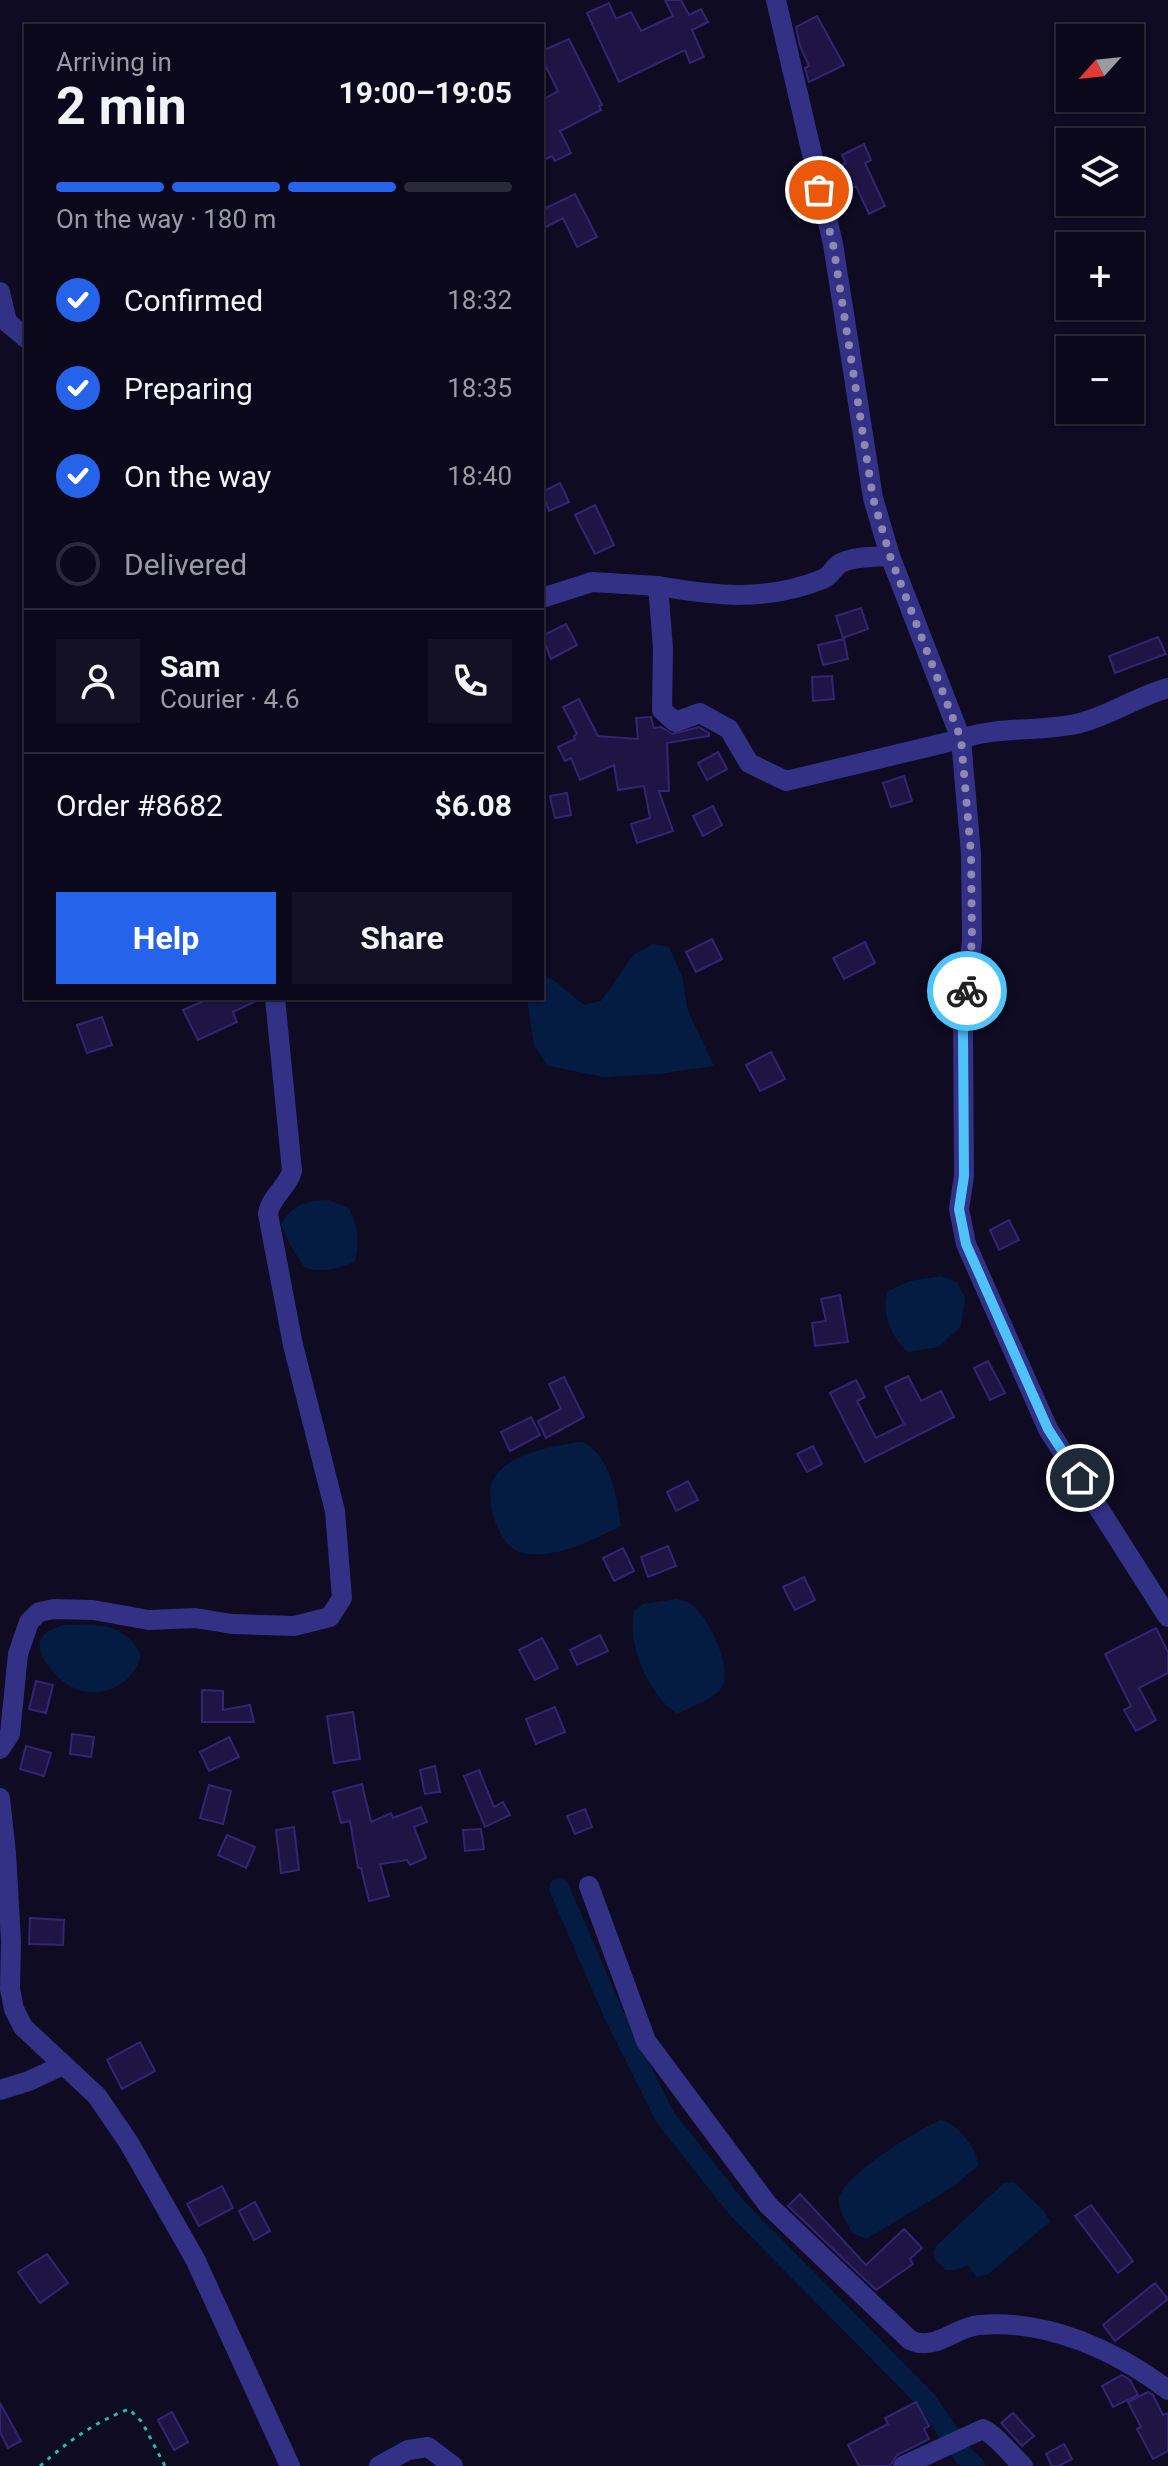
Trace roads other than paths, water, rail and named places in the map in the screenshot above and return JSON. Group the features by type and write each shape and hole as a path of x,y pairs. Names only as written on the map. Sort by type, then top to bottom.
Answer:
{"street":[{"path":"776,0 833,244 873,498 890,556 961,739 971,854 972,940 963,1030 964,1176 959,1209 966,1244 1048,1429 1168,1617"},
{"path":"0,292 7,322 24,336"},
{"path":"544,597 592,582 658,586 714,595 765,594 827,578 837,564 890,556"},
{"path":"658,586 663,648 662,710 675,722 700,713 729,729 749,763 786,781 984,731 1053,728 1080,723 1168,688"},
{"path":"0,1749 10,1734 18,1654 29,1622 39,1612 54,1609 93,1610 149,1620 195,1618 232,1624 294,1626 330,1617 342,1598 335,1511 293,1345 268,1214 269,1207 290,1179 292,1171 275,1000"},
{"path":"0,1798 11,1941 10,1989 14,2009 23,2027 97,2096 129,2143 195,2259 290,2466"},
{"path":"589,1886 646,2041 768,2205 910,2340 928,2345 976,2325 1032,2326 1121,2358 1168,2390"},
{"path":"0,2090 63,2065"},
{"path":"910,2463 983,2429 993,2434 1023,2466"},
{"path":"379,2466 408,2450 428,2447 453,2466"}],"water":[{"path":"653,944 669,947 682,976 688,1011 714,1066 659,1074 604,1077 548,1066 534,1046 527,1000 544,1000 544,977 552,979 584,1005 601,1001 634,954"},
{"path":"329,1200 349,1208 357,1234 355,1261 331,1269 305,1268 281,1224 301,1204"},
{"path":"941,1276 957,1282 965,1298 961,1326 938,1347 908,1352 889,1324 886,1308 888,1291 910,1281"},
{"path":"583,1442 600,1458 611,1479 621,1526 578,1546 556,1552 531,1554 515,1550 508,1545 494,1517 490,1495 494,1478 521,1457 547,1448"},
{"path":"676,1599 688,1602 703,1617 717,1643 724,1670 724,1681 716,1694 677,1714 657,1694 642,1668 633,1625 634,1611 643,1604"},
{"path":"63,1625 98,1625 118,1630 141,1655 137,1666 114,1688 94,1692 72,1687 54,1673 40,1651 42,1637"},
{"path":"941,2120 966,2138 975,2152 978,2166 951,2188 866,2239 852,2233 840,2208 843,2189 883,2154"},
{"path":"1014,2182 1044,2211 1050,2222 987,2275 976,2277 968,2265 946,2270 933,2253 937,2245 1004,2183"}],"waterway":[{"path":"559,1888 614,2015 665,2117 737,2208 926,2400 965,2457 975,2466"}]}
